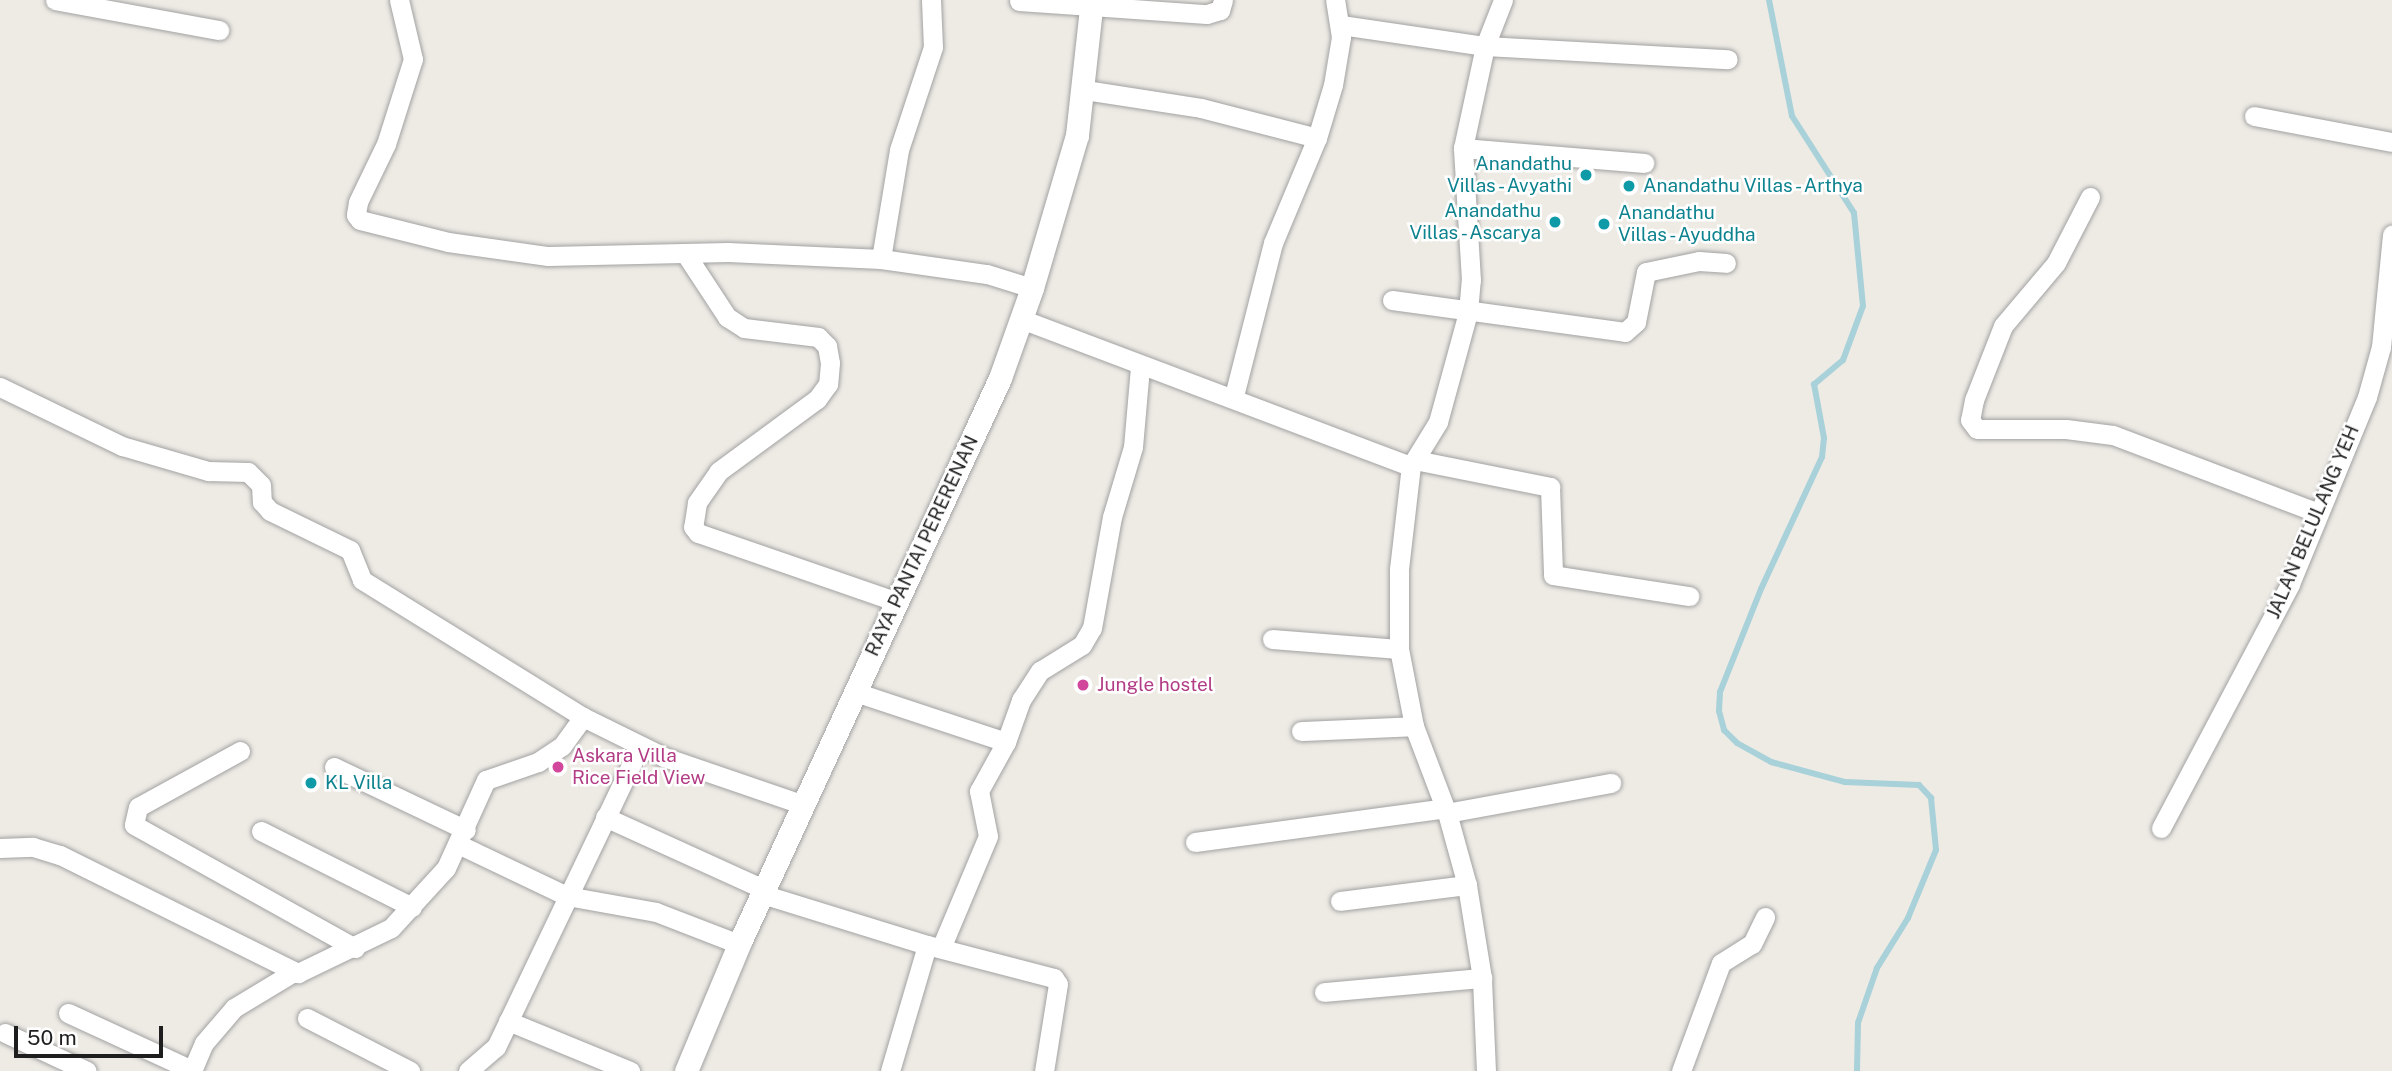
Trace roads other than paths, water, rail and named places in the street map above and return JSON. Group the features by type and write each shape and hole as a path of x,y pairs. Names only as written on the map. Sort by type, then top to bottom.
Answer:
{"street":[{"path":"54,0 219,30"},
{"path":"399,0 413,59 386,144 358,202 355,215 360,220 498,251 548,256 728,252 881,259 987,274 1032,288"},
{"path":"881,259 899,150 933,47 931,0"},
{"path":"1018,1 1092,1 1208,14 1220,10 1223,0"},
{"path":"1234,396 1273,243 1317,138 1334,85 1341,25 1335,0"},
{"path":"1486,1071 1482,978 1467,885 1446,810 1414,726 1399,649 1399,569 1413,463 1438,422 1468,312 1471,280 1463,148 1485,46 1503,0"},
{"name":"RAYA PANTAI PERERENAN","path":"686,1071 739,944 894,601 973,437 1021,320 1085,90 1092,1"},
{"path":"1341,25 1485,46 1728,59"},
{"path":"1085,90 1201,108 1317,138"},
{"path":"2254,116 2392,142"},
{"path":"1463,148 1644,163"},
{"path":"2090,197 2056,263 2003,326 1974,400 1970,420 1977,429 2066,429 2113,435 2316,512"},
{"name":"JALAN BELULANG YEH","path":"2161,828 2290,584 2316,512 2367,397 2381,346 2392,235"},
{"path":"685,253 727,317 744,328 818,337 827,346 830,363 828,384 817,399 719,471 697,503 693,527 698,533 894,601"},
{"path":"1392,300 1625,332 1636,322 1641,277 1646,272 1699,261 1726,263"},
{"path":"1021,320 1140,367 1234,396 1413,463 1550,487 1553,575 1689,596"},
{"path":"890,1071 934,947 988,836 979,791 1006,742 1031,682 1082,645 1092,628 1112,516 1133,447 1140,367"},
{"path":"0,387 122,446 208,471 248,472 261,485 262,502 303,531 328,538 350,550 362,580 583,716 640,746 803,804"},
{"path":"1272,639 1399,649"},
{"path":"855,692 1006,742"},
{"path":"68,1013 192,1071 204,1043 234,1008 292,972 355,948 391,928 412,906 463,837 486,780 538,762 562,746 583,716"},
{"path":"1301,731 1414,726"},
{"path":"468,1071 496,1047 640,746"},
{"path":"240,751 138,807 134,825 355,948"},
{"path":"334,767 568,896 635,906 739,944"},
{"path":"1195,842 1446,810 1611,783"},
{"path":"605,817 763,892 934,947 1054,978 1058,984 1044,1071"},
{"path":"261,831 412,906"},
{"path":"0,848 33,847 60,855 292,972"},
{"path":"1340,901 1467,885"},
{"path":"1681,1071 1721,963 1752,944 1765,917"},
{"path":"1324,992 1482,978"},
{"path":"307,1018 410,1071"},
{"path":"508,1021 630,1071"},
{"path":"5,1032 87,1071"}],"waterway":[{"path":"1769,0 1792,116 1854,213 1863,306 1843,360 1814,384 1824,438 1822,457 1761,589 1720,692 1719,711 1724,730 1737,743 1771,762 1845,782 1919,785 1931,798 1936,850 1908,918 1877,968 1858,1023 1857,1071"}],"place":[{"name":"Anandathu Villas - Avyathi","path":"1586,175"},
{"name":"Anandathu Villas - Arthya","path":"1629,186"},
{"name":"Anandathu Villas - Ascarya","path":"1555,222"},
{"name":"Anandathu Villas - Ayuddha","path":"1604,224"},
{"name":"Jungle hostel","path":"1083,685"},
{"name":"Askara Villa Rice Field View","path":"558,767"},
{"name":"KL Villa","path":"311,783"}]}
